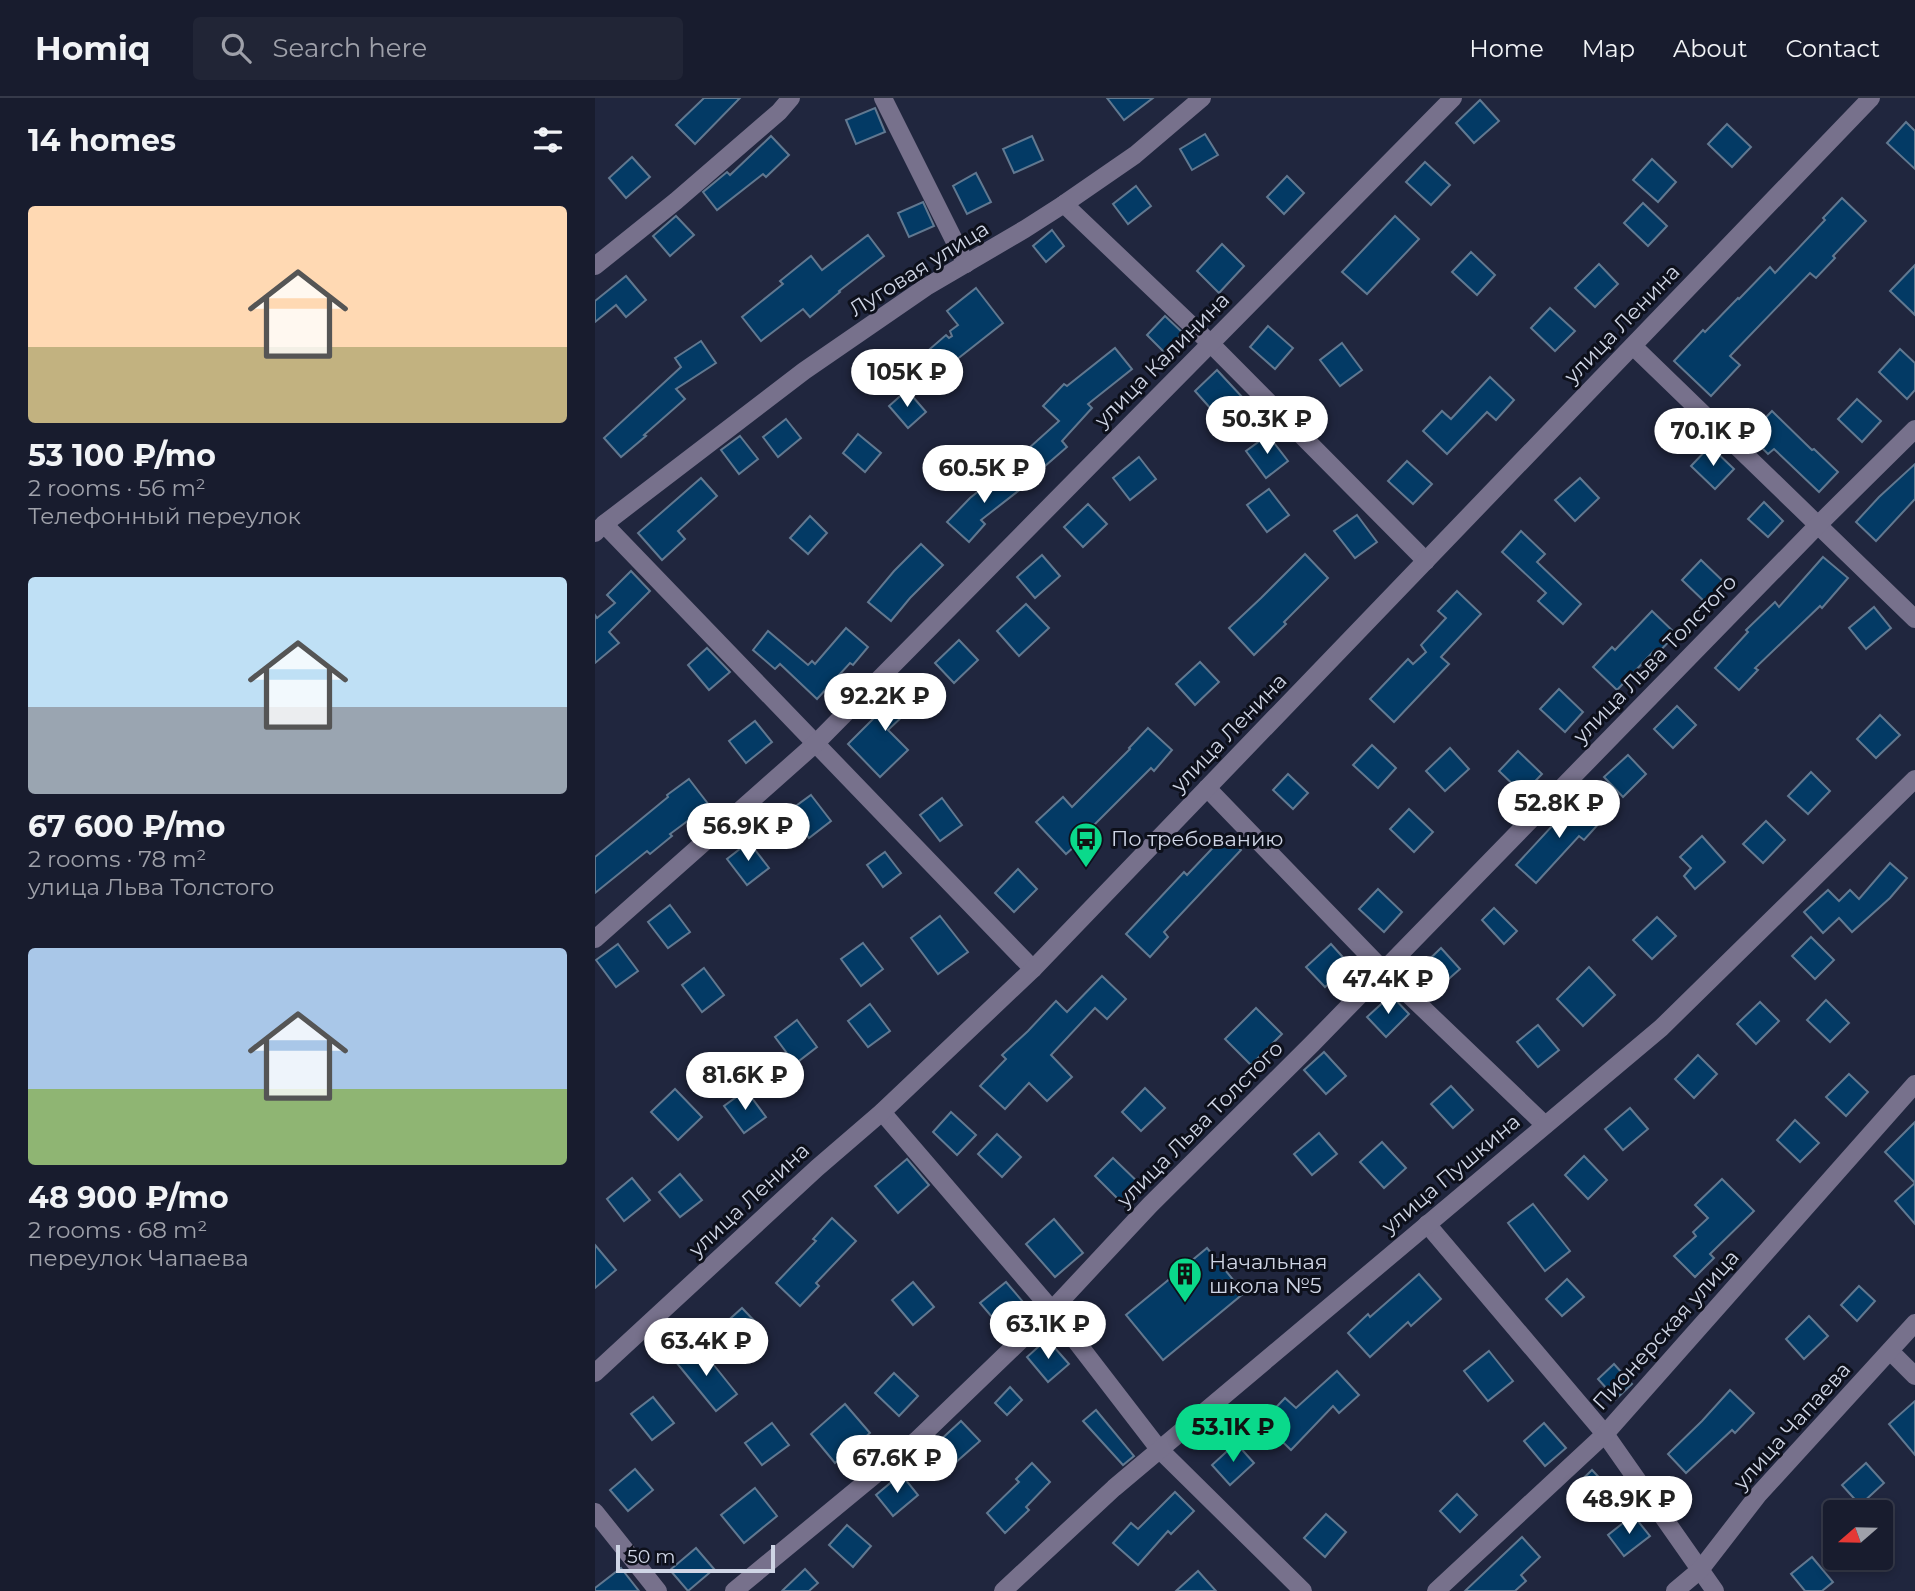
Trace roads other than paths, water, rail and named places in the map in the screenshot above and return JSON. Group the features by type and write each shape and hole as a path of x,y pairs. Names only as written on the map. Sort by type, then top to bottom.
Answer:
{"street":[{"path":"595,266 676,201 779,112 791,98"},
{"path":"883,98 966,264"},
{"name":"Луговая улица","path":"599,528 804,371 926,287 1064,204 1135,155 1202,98"},
{"name":"улица Калинина","path":"595,939 816,743 1453,98"},
{"name":"улица Ленина","path":"595,1373 817,1168 882,1112 1033,969 1871,98"},
{"path":"1064,204 1210,343 1426,561"},
{"path":"1633,346 1915,619"},
{"name":"улица Льва Толстого","path":"734,1591 917,1440 1052,1310 1150,1205 1915,429"},
{"path":"599,528 816,743 1033,969"},
{"name":"улица Пушкина","path":"1003,1591 1159,1449 1661,1028 1915,779"},
{"path":"1207,788 1383,970 1545,1125"},
{"name":"Пионерская улица","path":"1436,1591 1605,1434 1915,1084"},
{"path":"882,1112 1052,1310 1159,1449 1303,1591"},
{"path":"1427,1224 1605,1434 1715,1591"},
{"name":"улица Чапаева","path":"1675,1591 1700,1570 1758,1495 1915,1324"},
{"path":"1890,1351 1915,1376"},
{"path":"595,1512 658,1591"}],"place":[{"name":"По требованию","path":"1086,869"},
{"name":"Начальная школа №5","path":"1185,1304"}]}
